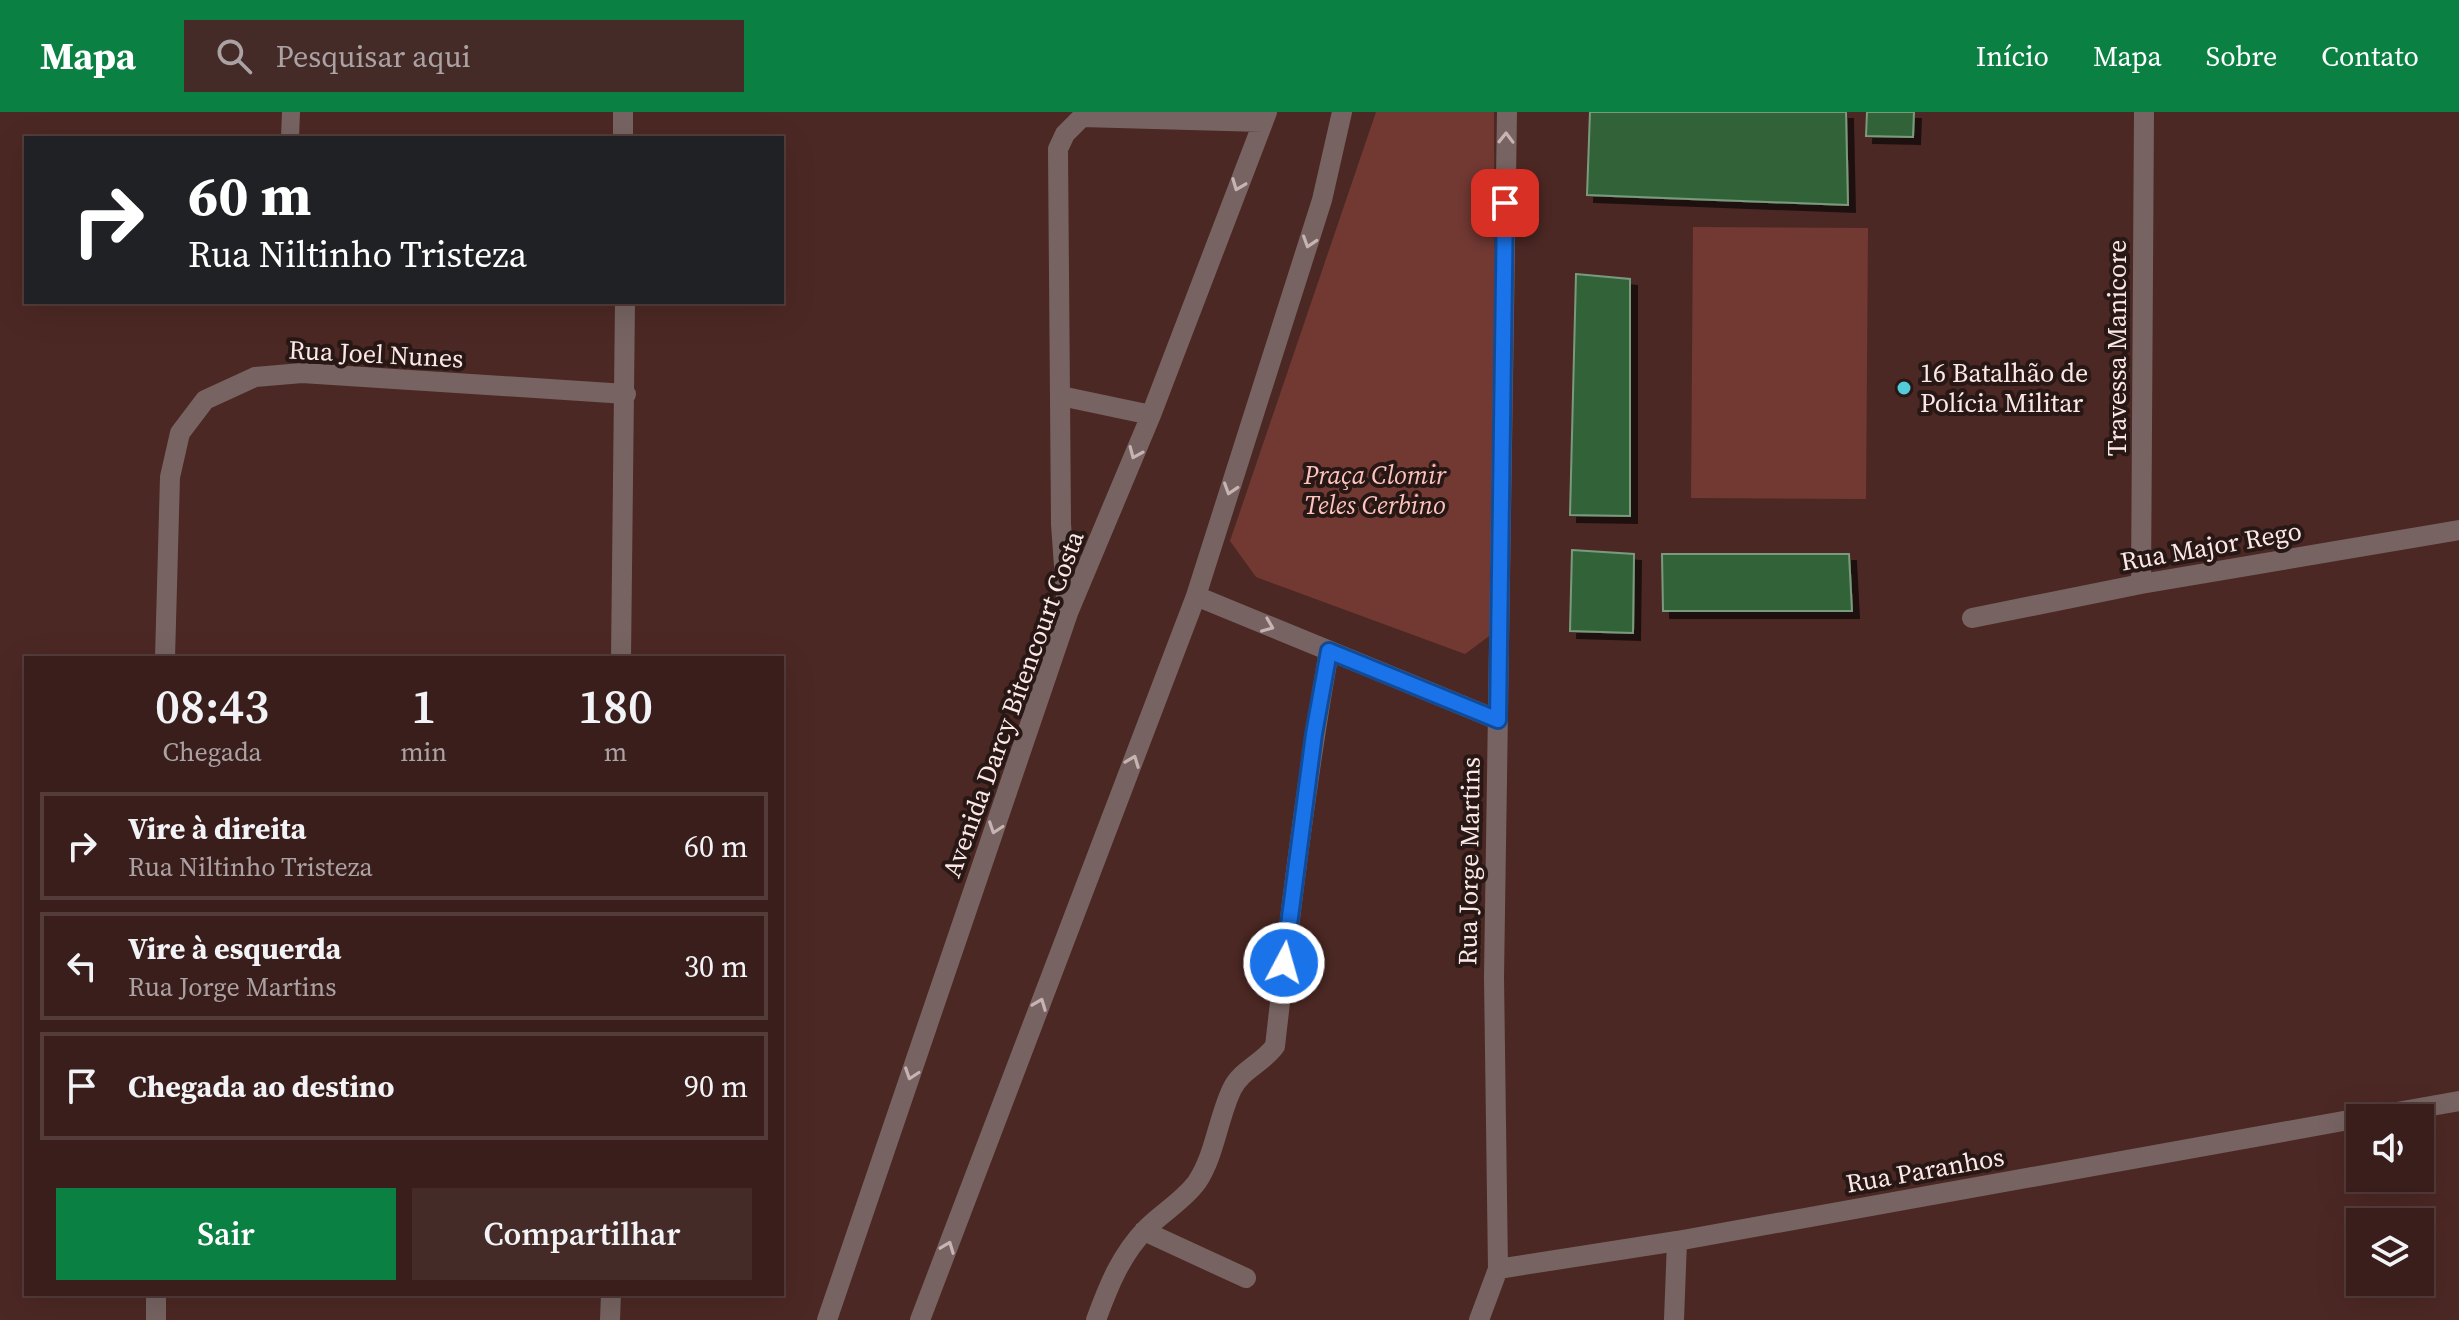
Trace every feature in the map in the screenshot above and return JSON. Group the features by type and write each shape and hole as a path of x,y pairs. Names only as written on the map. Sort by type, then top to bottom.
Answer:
{"street":[{"path":"623,112 623,136"},
{"path":"920,1320 1196,596 1322,200 1342,112"},
{"name":"Rua Jorge Martins","path":"1479,1320 1498,1269 1494,977 1507,112"},
{"name":"Travessa Manicore","path":"2141,584 2144,112"},
{"path":"1068,613 1061,524 1058,149 1065,134 1082,117 1264,117"},
{"name":"Avenida Darcy Bitencourt Costa","path":"827,1320 1068,613 1151,415 1264,117"},
{"path":"621,656 625,304"},
{"name":"Rua Joel Nunes","path":"165,656 170,477 180,433 205,400 255,377 302,373 626,394"},
{"path":"1061,396 1151,415"},
{"name":"Rua Major Rego","path":"1972,618 2141,584 2459,530"},
{"path":"1196,596 1498,720"},
{"path":"1096,1320 1120,1262 1144,1231 1194,1185 1202,1173 1233,1088 1242,1074 1267,1057 1275,1046 1312,750 1329,651"},
{"name":"Rua Paranhos","path":"2434,1105 2459,1101"},
{"name":"Rua Paranhos","path":"1498,1269 1677,1241 2346,1121"},
{"path":"1144,1231 1246,1278"},
{"path":"1674,1320 1677,1241"},
{"path":"156,1296 156,1320"},
{"path":"610,1320 611,1296"}],"lane":[{"path":"290,136 291,112"}],"green space":[{"name":"Praça Clomir Teles Cerbino","path":"1376,112 1494,112 1496,631 1465,654 1256,577 1230,541"},
{"path":"1693,227 1868,228 1866,499 1691,498"}],"building":[{"path":"1590,112 1846,112 1848,205 1587,195"},
{"path":"1867,112 1914,112 1913,137 1866,136"},
{"path":"1576,274 1630,279 1630,516 1570,515"},
{"path":"1572,550 1634,554 1633,633 1570,631"},
{"path":"1662,554 1849,554 1852,611 1663,611"}],"place":[{"name":"16 Batalhão de Polícia Militar","path":"1904,388"}],"route":[{"path":"1284,963 1314,734 1329,651 1498,720 1505,203"}]}
